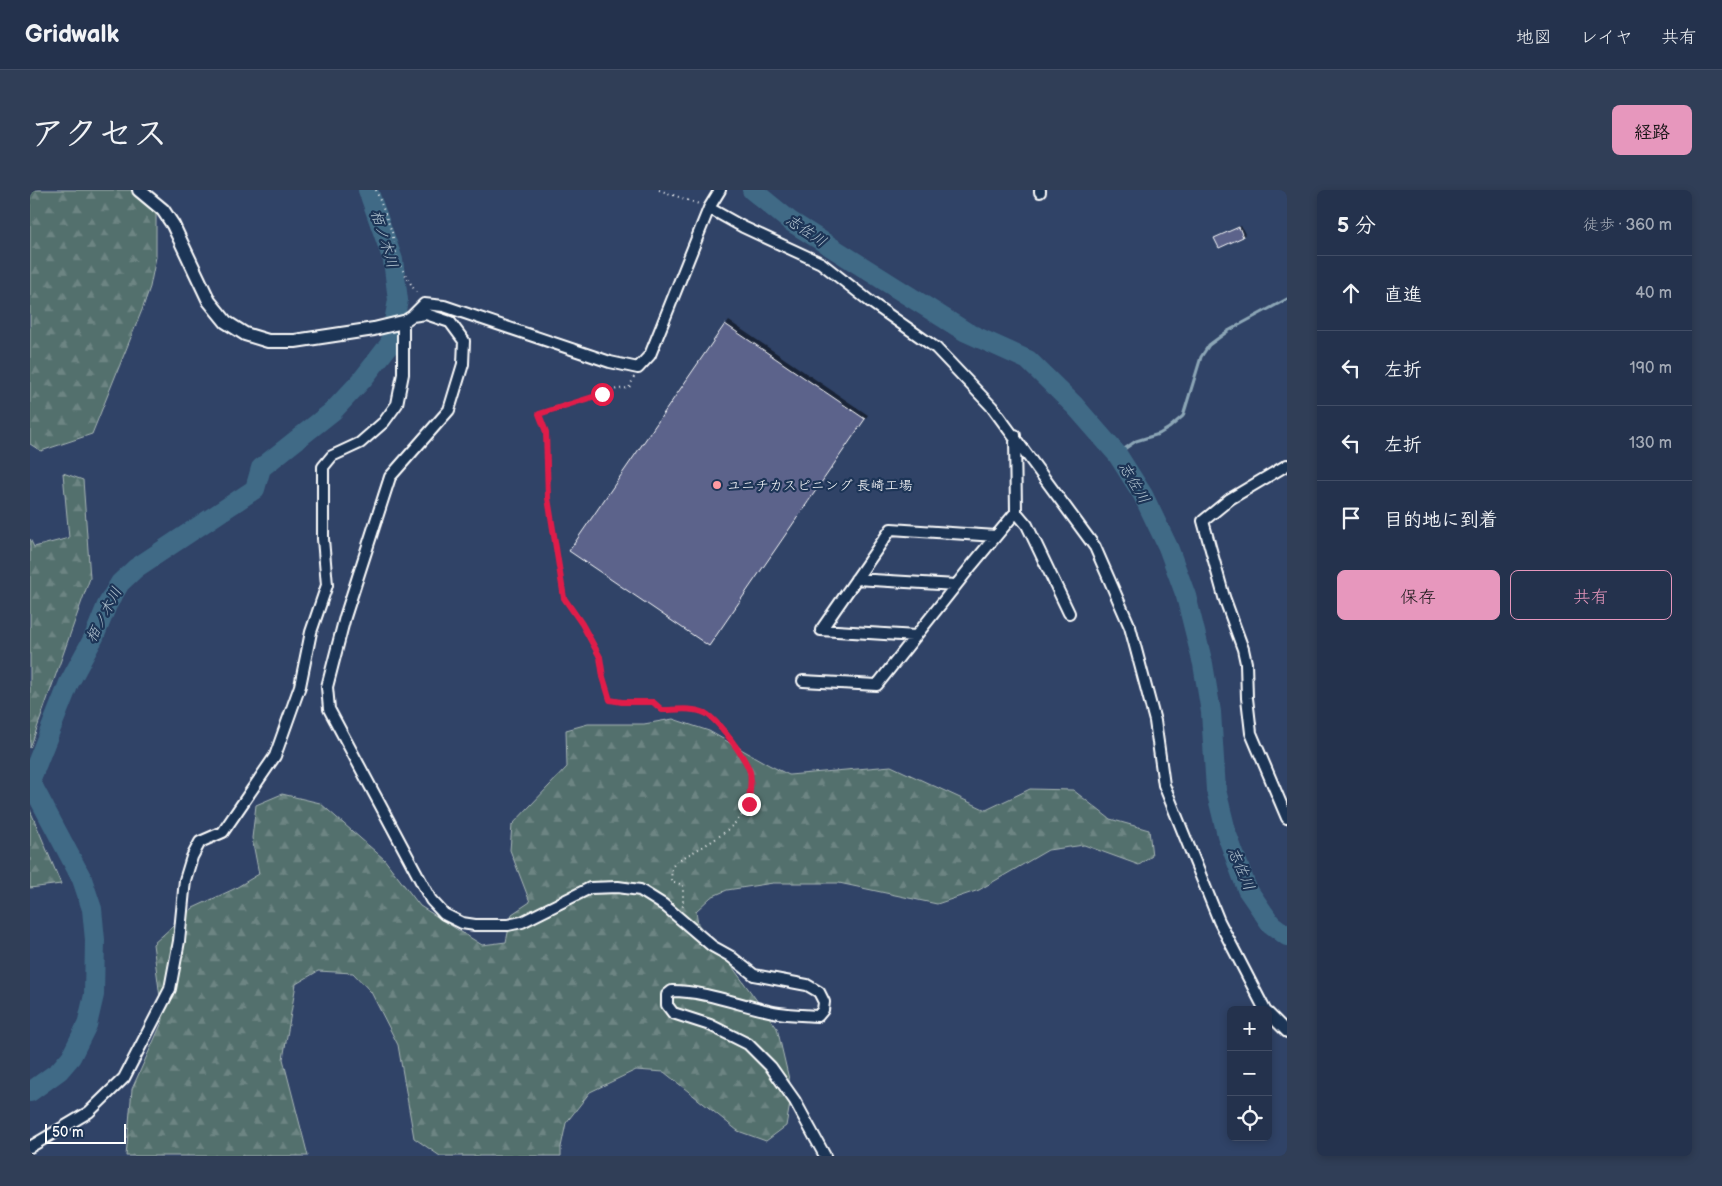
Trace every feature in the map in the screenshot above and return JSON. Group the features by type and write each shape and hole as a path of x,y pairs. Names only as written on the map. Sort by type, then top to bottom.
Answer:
{"street":[{"path":"139,190 163,210 173,225 209,301 226,322 245,334 268,341 295,341 374,328 426,314 450,322 464,341 463,364 449,410 390,477 345,617 327,687 328,709 344,735 357,763 431,900 444,914 462,923 508,925 522,922 590,888 618,886 640,890 664,905 712,946 730,956 754,975 807,985 819,992 824,1002 818,1016 778,1013 684,991 672,991 667,995 666,1005 673,1013 710,1025 748,1044 771,1067 796,1101 825,1156"},
{"path":"30,1147 89,1112 124,1078 170,989 179,941 185,880 192,857 200,842 223,832 275,756 300,686 311,632 327,585 323,539 323,467 332,456 360,443 384,422 398,404 403,374 407,319 424,304 444,306 610,362 638,368 650,355 709,208 720,190"},
{"path":"709,208 743,227 821,263 872,303 936,348 992,407 1015,435 1095,547 1130,627 1155,721 1164,785 1219,921 1263,1006"},
{"path":"1015,435 1016,512 1027,525 1069,613"},
{"path":"1287,465 1230,499 1203,521 1224,597 1243,649 1246,663 1251,733 1287,818"},
{"path":"803,681 877,685 1016,512"},
{"path":"916,636 821,630 891,529 996,536"},
{"path":"856,579 956,585"},
{"path":"1272,1017 1287,1032"}],"path":[{"path":"376,190 392,232 398,262 424,304"},
{"path":"659,190 709,208"},
{"path":"638,368 630,388 617,389 539,414 546,432 548,498 564,598 582,624 600,657 603,677 610,700 653,702 662,710 684,709 705,714 720,727 734,744 750,774 749,804 739,817 721,835 677,861 672,867 671,881 683,884 684,923"}],"green space":[{"path":"30,190 138,190 156,210 156,257 150,287 92,434 41,451 30,444"},
{"path":"63,473 83,480 90,578 30,748 30,539 34,547 69,538"},
{"path":"673,719 709,731 789,775 891,766 986,810 1030,789 1073,790 1110,819 1149,830 1152,856 1139,865 1084,845 1048,850 979,890 937,904 839,883 773,883 727,890 711,897 696,911 698,924 725,957 777,1028 792,1092 786,1126 766,1141 738,1131 664,1072 636,1070 590,1092 566,1123 561,1156 440,1156 414,1138 398,1045 371,992 353,973 318,971 296,984 283,1059 308,1156 126,1156 132,1089 163,1020 153,944 193,908 234,889 259,874 252,838 256,805 282,794 320,803 384,859 420,906 482,945 506,942 512,914 530,902 510,850 512,825 567,767 566,730 588,724 644,724"},
{"path":"30,810 61,884 30,888"}],"building":[{"path":"1239,227 1243,237 1219,248 1214,238"},
{"name":"ユニチカスピニング 長崎工場","path":"725,324 865,419 709,646 569,551"}],"waterway":[{"name":"栢ノ木川","path":"30,1092 59,1071 71,1057 87,1025 94,995 95,940 92,909 82,879 30,781 69,683 94,637 107,605 120,583 136,568 255,489 261,468 333,411 362,380 390,344 398,300 393,260 368,190"},
{"name":"志佐川","path":"752,190 790,221 966,332 1028,360 1075,406 1117,454 1143,495 1168,547 1186,596 1203,664 1211,712 1216,790 1227,835 1247,889 1271,924 1287,936"},
{"path":"1117,454 1136,441 1159,434 1183,416 1201,357 1209,345 1228,331 1287,299"}],"place":[{"name":"ユニチカスピニング 長崎工場","path":"717,485"}],"route":[{"path":"602,394 539,414 546,432 548,498 564,598 582,624 600,657 603,677 610,700 653,702 662,710 684,709 705,714 720,727 734,744 746,764 750,774 749,804"}]}
